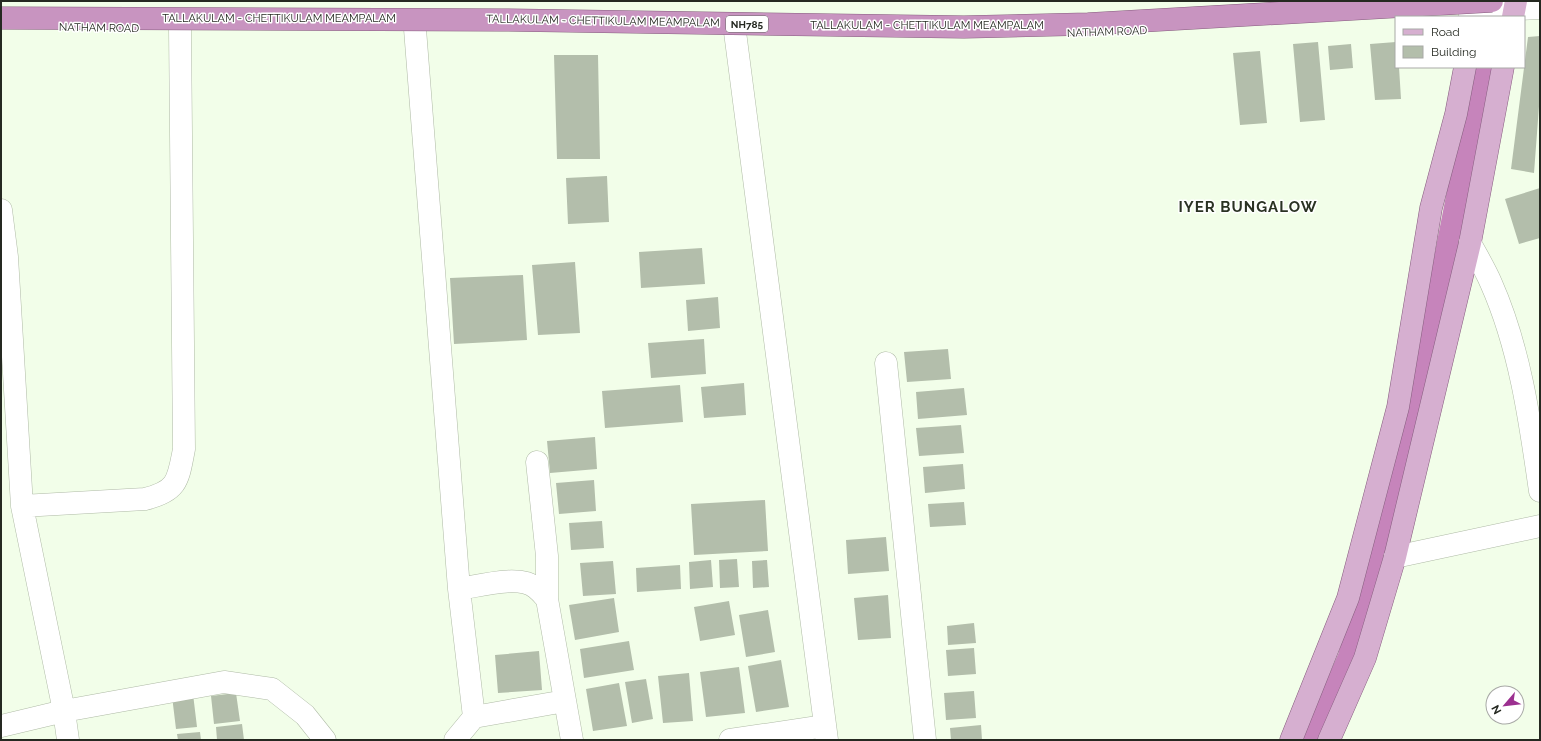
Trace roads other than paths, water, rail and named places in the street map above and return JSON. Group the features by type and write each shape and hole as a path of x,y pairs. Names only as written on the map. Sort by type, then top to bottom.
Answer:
{"highway":[{"name":"TALLAKULAM - CHETTIKULAM MEAMPALAM","path":"1,18 502,20 964,27 1088,24 1479,7"}],"main road":[{"path":"1291,740 1348,598 1398,407 1431,208 1456,114 1465,68"},
{"path":"1329,740 1365,658 1395,557 1470,243 1504,68"}],"street":[{"name":"NATHAM ROAD","path":"1,26 735,32 902,36 1046,34 1181,29 1479,7 1515,9 1540,8"},
{"path":"22,506 145,499 162,495 173,486 180,472 184,449 180,28"},
{"path":"415,29 459,589 474,717"},
{"path":"730,740 826,733 735,32"},
{"path":"1,210 7,257 6,335 22,506 64,711 68,740"},
{"path":"1470,243 1491,282 1506,322 1528,409 1540,491"},
{"path":"886,363 926,740"},
{"path":"537,462 547,556 547,599 572,740"},
{"path":"1395,557 1540,526"},
{"path":"459,589 512,581 526,582 536,587 547,599"},
{"path":"1,726 64,711 224,682 272,689 305,715 325,740"},
{"path":"455,740 474,717 565,701"}],"waterway":[{"path":"1314,740 1350,658 1404,475 1484,68"}],"district":[{"name":"IYER BUNGALOW","path":"1248,207"}]}
